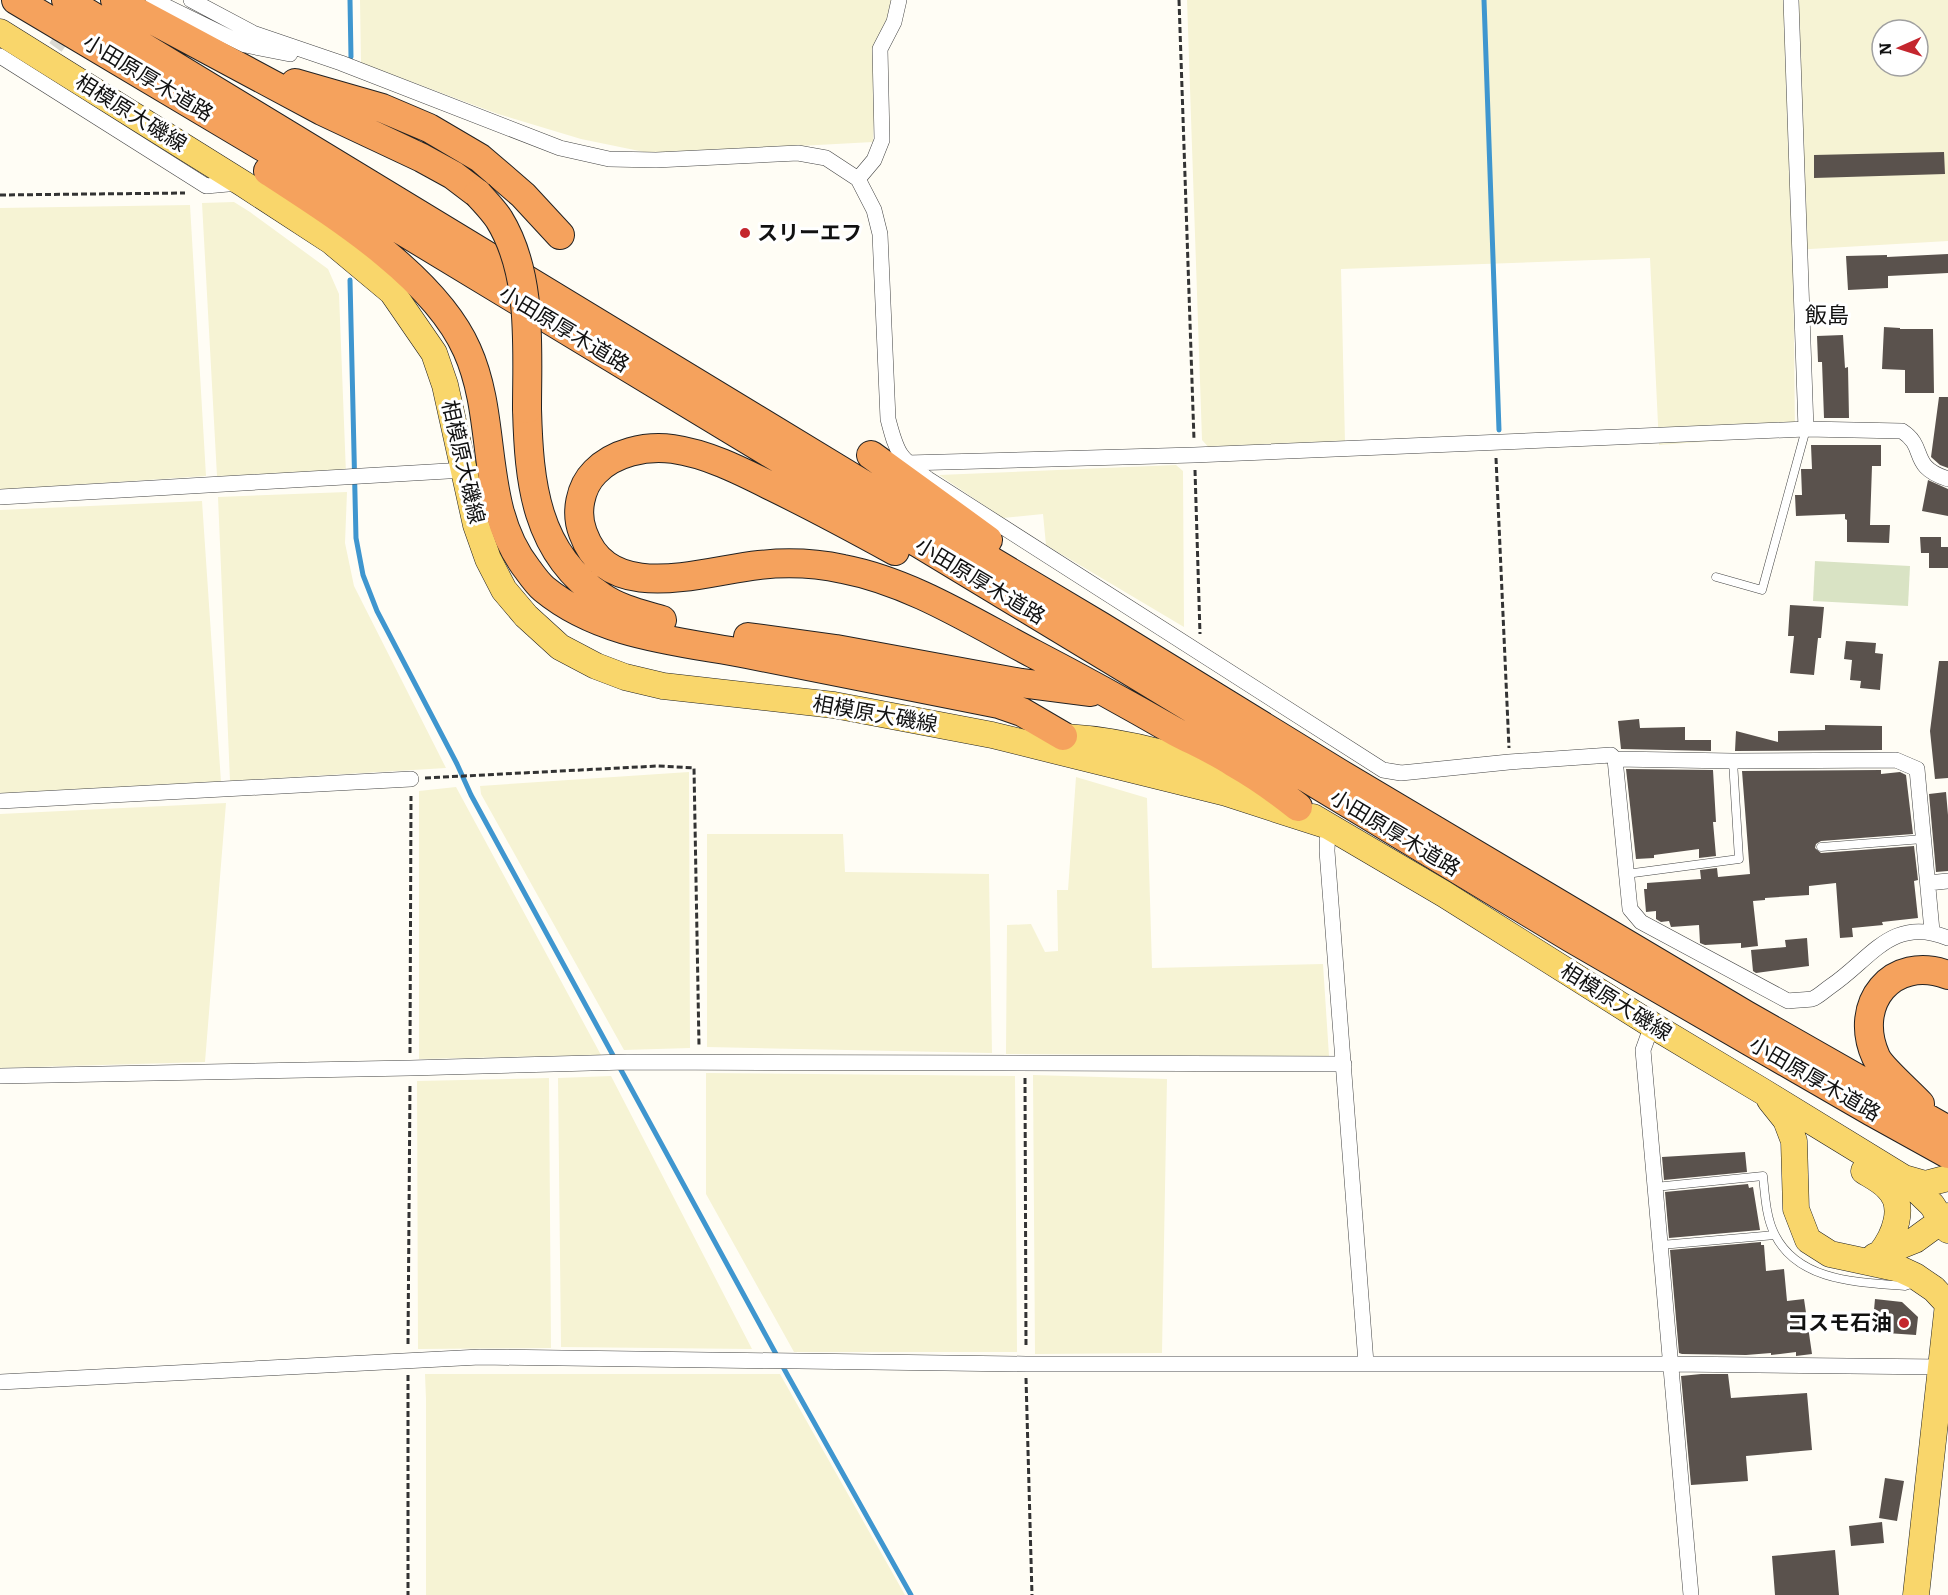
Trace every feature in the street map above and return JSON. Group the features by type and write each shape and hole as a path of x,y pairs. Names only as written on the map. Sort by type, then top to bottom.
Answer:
{"highway":[{"name":"小田原厚木道路","path":"66,0 790,439 1096,638 1571,938 1943,1139"},
{"path":"115,0 322,111 453,175 478,194 498,218 512,245 520,271 526,336 528,451 536,505 554,549 578,578 603,598 631,612 672,623 742,636 836,649 1021,683 1090,692 1131,705"},
{"name":"小田原厚木道路","path":"23,4 1096,638"},
{"path":"23,4 145,90 297,189 408,273 437,304 454,326 467,349 476,373 485,412 491,476 500,520 517,556 542,588 569,606 630,632 999,704 1022,712 1063,736"},
{"path":"244,69 382,108 429,128 480,158 523,195 560,235"},
{"path":"1096,638 1004,609 811,506 711,458 671,448 644,449 621,454 604,462 588,479 580,502 580,526 588,546 601,563 623,574 647,579 680,578 760,565 806,563 873,575 911,590 1131,705 1232,761 1298,807"},
{"path":"871,455 1023,565 1096,638"},
{"path":"1943,1139 1876,1058 1868,1030 1870,1011 1879,994 1899,973 1932,970 1948,975"}],"main road":[{"name":"相模原大磯線","path":"0,32 331,241 392,292 434,352 446,385 476,525 488,559 504,590 526,616 560,647 596,666 626,677 663,686 834,705 992,735 1226,793 1328,826"},
{"name":"相模原大磯線","path":"992,735 1063,736 1132,745 1230,776 1298,807 1444,894 1652,1025 1904,1178"},
{"path":"1063,736 1084,749 1178,773 1226,793"},
{"path":"1762,1090 1786,1120 1794,1141 1796,1209 1808,1240 1830,1254 1899,1269 1915,1276 1934,1289 1948,1304 1916,1595"},
{"path":"1813,1122 1828,1146 1888,1187 1895,1197 1897,1206 1895,1227 1890,1242 1880,1254"},
{"path":"1855,1260 1880,1254 1915,1240 1946,1222 1925,1197 1904,1178"},
{"path":"1904,1178 1925,1184 1948,1178"}],"street":[{"path":"153,0 245,45 340,63"},
{"path":"191,0 253,33 340,63 570,150 609,159 656,160 798,153 826,158 858,179 874,210 880,234 888,419 895,448 907,463 938,486 1383,770 1401,773 1611,755 1615,759 1896,760 1917,769 1932,931"},
{"path":"858,179 874,160 882,140 880,49 894,22 899,0"},
{"path":"1791,0 1806,429"},
{"path":"0,56 206,186 242,183"},
{"path":"907,463 1194,454 1806,429 1902,431 1913,438 1922,464 1932,474 1948,479"},
{"path":"0,497 465,470"},
{"path":"1615,759 1630,909 1641,922 1788,1001 1813,998 1841,980 1879,945 1905,933 1932,931 1948,938"},
{"path":"0,801 411,779"},
{"path":"1328,826 1327,850 1366,1363"},
{"path":"1928,883 1948,881"},
{"path":"1652,1025 1643,1050 1691,1595"},
{"path":"0,1076 627,1062 1344,1064"},
{"path":"0,1382 492,1357 1026,1364 1366,1363 1942,1367"}],"lane":[{"path":"1716,577 1762,590 1806,429"},
{"path":"1626,874 1739,859 1733,761"},
{"path":"1821,847 1923,839"},
{"path":"1655,1187 1762,1176 1775,1235 1794,1260 1824,1275 1858,1282 1905,1286 1911,1284 1915,1276"},
{"path":"1661,1245 1775,1235"}],"path":[{"path":"1179,0 1201,654"},
{"path":"0,195 194,193 206,186"},
{"path":"1495,441 1509,762"},
{"path":"408,1595 411,779 658,766 694,768 700,1062"},
{"path":"1025,1062 1026,1364 1032,1595"}],"shaded area":[{"path":"360,0 891,0 888,22 876,46 873,142 654,154 581,139 498,114 361,63"},
{"path":"1187,0 1948,0 1948,241 1793,250 1795,435 1659,445 1650,258 1341,269 1345,443 1212,451 1202,440"},
{"path":"234,202 328,269 339,294 346,474 217,476 202,203"},
{"path":"190,205 206,476 0,490 0,208"},
{"path":"1176,465 1183,471 1184,627 1046,545 1043,514 1003,518 939,475"},
{"path":"347,492 345,543 354,586 446,768 230,781 218,497"},
{"path":"202,501 221,782 0,795 0,510"},
{"path":"689,772 690,1048 624,1050 481,794 480,786"},
{"path":"1076,777 1147,798 1152,968 1323,964 1329,1056 1006,1054 1007,925 1031,924 1045,952 1058,951 1057,890 1068,890"},
{"path":"456,787 601,1055 419,1059 419,791"},
{"path":"226,803 205,1062 0,1068 0,814"},
{"path":"707,834 843,834 845,872 989,874 992,1053 707,1047"},
{"path":"706,1073 1015,1076 1017,1352 794,1352 706,1194"},
{"path":"1033,1075 1167,1079 1162,1353 1035,1354"},
{"path":"611,1076 752,1349 561,1347 558,1078"},
{"path":"549,1078 551,1348 418,1349 417,1081"},
{"path":"425,1374 780,1374 905,1595 426,1595"}],"green space":[{"path":"1815,561 1910,566 1908,606 1813,601"}],"building":[{"path":"1944,152 1945,174 1814,178 1814,155"},
{"path":"1948,254 1948,273 1888,276 1888,288 1848,290 1846,256 1887,255 1887,257"},
{"path":"1884,327 1933,329 1934,393 1905,393 1905,370 1882,369"},
{"path":"1843,335 1845,368 1848,367 1849,418 1824,418 1822,362 1818,362 1817,336"},
{"path":"1939,397 1948,397 1948,468 1940,465 1931,457"},
{"path":"1811,445 1881,445 1881,466 1872,466 1870,525 1890,525 1889,543 1847,542 1845,514 1796,516 1795,495 1802,495 1801,469 1812,469"},
{"path":"1928,480 1948,489 1948,516 1922,511"},
{"path":"1920,537 1941,537 1941,547 1948,547 1948,568 1929,568 1929,553 1921,553"},
{"path":"1790,605 1824,607 1814,675 1790,673 1794,636 1788,636"},
{"path":"1846,641 1876,643 1875,653 1883,654 1880,690 1860,688 1861,681 1850,680 1852,660 1844,659"},
{"path":"1939,661 1948,661 1948,778 1935,779 1930,731"},
{"path":"1639,719 1640,728 1685,727 1685,740 1711,740 1711,751 1621,749 1618,721"},
{"path":"1825,725 1882,726 1882,750 1735,751 1736,731 1778,742 1778,731 1825,730"},
{"path":"1626,769 1713,770 1716,822 1713,822 1716,856 1699,858 1699,849 1654,855 1654,858 1636,859"},
{"path":"1881,770 1881,774 1900,772 1906,775 1913,834 1821,841 1816,844 1815,848 1821,853 1914,846 1918,880 1914,881 1918,918 1852,928 1853,937 1840,938 1836,883 1809,886 1809,895 1753,901 1758,946 1741,948 1741,943 1705,945 1700,943 1699,925 1671,927 1669,921 1661,922 1656,919 1656,911 1646,912 1644,889 1647,889 1647,883 1701,879 1700,870 1717,868 1718,877 1750,874 1742,771"},
{"path":"1946,792 1948,871 1936,872 1929,794"},
{"path":"1807,938 1809,966 1756,973 1753,971 1751,950 1786,947 1785,940"},
{"path":"1745,1152 1747,1172 1664,1180 1662,1157"},
{"path":"1748,1184 1749,1188 1753,1187 1760,1230 1669,1238 1665,1192"},
{"path":"1761,1242 1761,1245 1764,1245 1766,1271 1784,1269 1787,1301 1804,1299 1812,1354 1796,1356 1796,1352 1771,1355 1771,1353 1746,1355 1679,1353 1670,1250"},
{"path":"1875,1299 1902,1302 1918,1317 1916,1335 1872,1332"},
{"path":"1728,1374 1731,1398 1807,1393 1812,1450 1746,1456 1748,1481 1691,1485 1681,1376"},
{"path":"1885,1478 1904,1481 1897,1521 1879,1518"},
{"path":"1882,1522 1884,1543 1851,1546 1849,1526"},
{"path":"1835,1550 1839,1595 1775,1595 1772,1556"}],"waterway":[{"path":"350,0 351,57"},
{"path":"1484,0 1499,430"},
{"path":"350,280 356,538 363,575 377,611 471,795 788,1376 911,1595"}],"tunnel":[{"path":"42,66 70,27"}],"place":[{"name":"スリーエフ","path":"745,233"},
{"name":"コスモ石油","path":"1904,1323"}],"district":[{"name":"飯島","path":"1827,315"}]}
